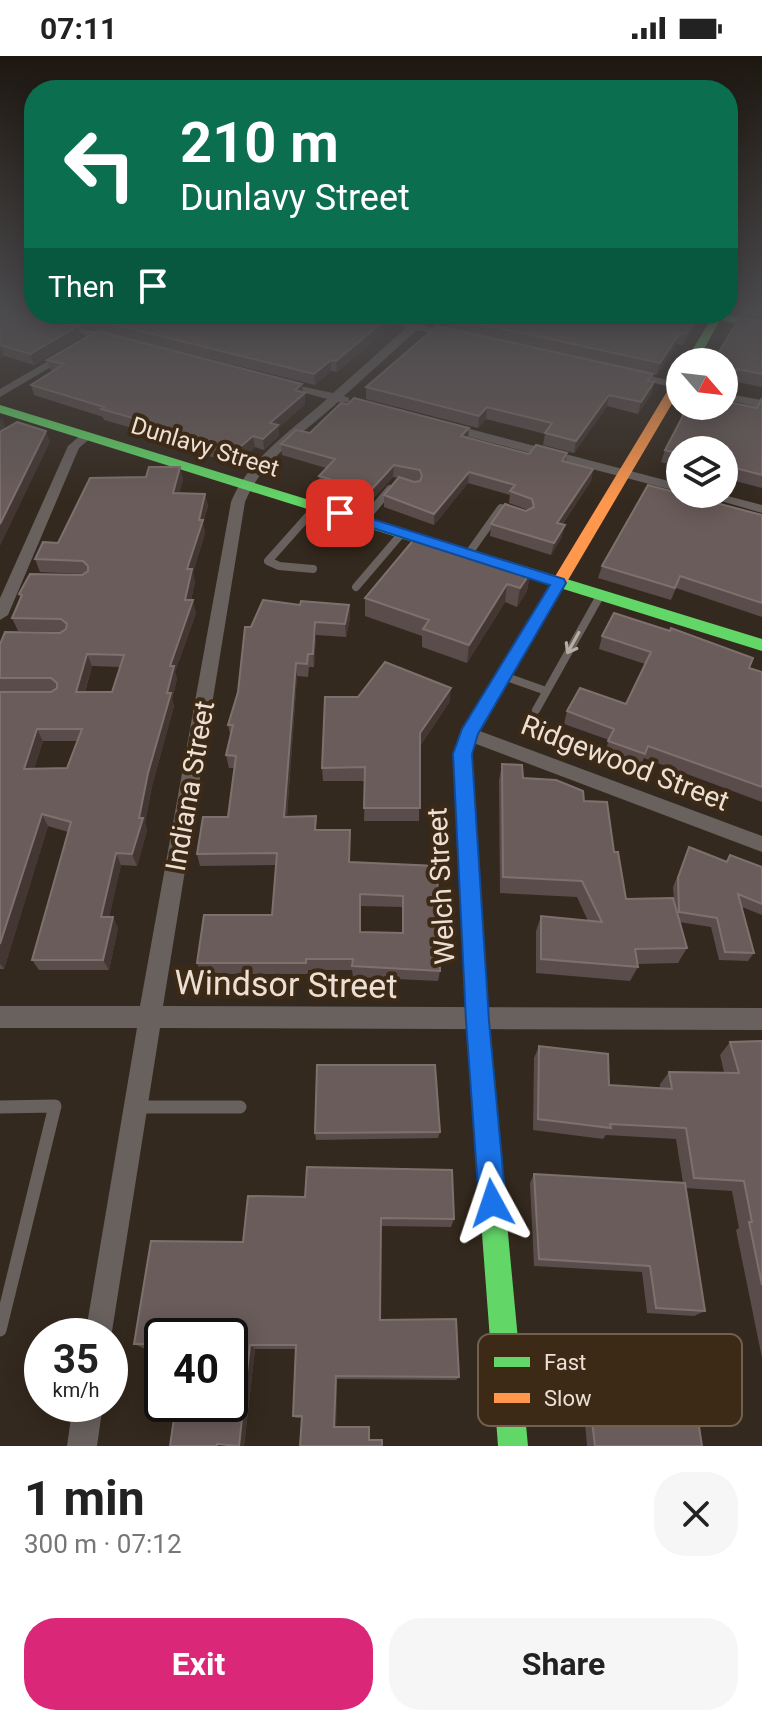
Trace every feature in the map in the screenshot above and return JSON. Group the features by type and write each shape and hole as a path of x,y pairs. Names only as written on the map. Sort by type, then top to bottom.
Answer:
{"street":[{"path":"0,394 35,373"},
{"name":"Indiana Street","path":"102,1318 238,502 245,484 261,465 363,373"},
{"path":"624,373 666,381"},
{"path":"261,378 351,401"},
{"path":"738,399 762,404"},
{"name":"Welch Street","path":"504,1334 477,1021 463,752 469,734 666,405"},
{"name":"Dunlavy Street","path":"0,409 27,423 87,436 762,645"},
{"path":"427,421 666,484"},
{"path":"0,615 22,580 74,446 87,436"},
{"path":"738,503 762,509"},
{"name":"Ridgewood Street","path":"469,734 762,844"},
{"name":"Windsor Street","path":"0,1017 477,1021 762,1019"},
{"path":"82,1446 85,1422"},
{"name":"Welch Street","path":"511,1426 513,1446"}],"lane":[{"path":"364,520 396,482"},
{"path":"313,569 279,566 268,561 317,506"},
{"path":"469,553 501,508 526,516"},
{"path":"356,587 403,532"},
{"path":"536,710 600,596"},
{"path":"504,676 546,691"},
{"path":"0,1107 55,1106 0,1330"},
{"path":"137,1107 240,1107"}],"building":[{"path":"50,373 259,373 302,384 295,390 305,393 270,423 278,425 263,439 253,436 234,452 180,437 185,433 31,385"},
{"path":"382,373 648,373 653,374 648,381 654,382 641,402 609,395 576,441 545,433 552,423 487,407 479,416 366,387"},
{"path":"354,398 469,428 461,436 529,454 536,445 567,453 562,461 593,469 557,523 565,525 554,543 491,524 505,504 526,511 534,507 532,499 510,491 515,485 469,472 434,514 384,495 399,477 420,481 420,470 394,465 370,491 319,476 335,459 281,444 296,430 310,433 341,403 348,404"},
{"path":"762,398 762,475 738,469 738,436 672,436 681,420 738,420 738,404 757,408"},
{"path":"17,422 46,431 0,524 0,432"},
{"path":"149,467 180,467 173,493 205,494 199,520 203,520 187,569 192,569 185,600 193,600 170,666 174,666 167,693 171,693 148,773 139,818 143,818 132,854 116,853 101,917 113,917 103,960 32,960 71,822 42,814 0,944 0,692 51,692 57,688 57,683 51,678 0,678 0,644 5,632 60,633 66,629 67,624 61,619 12,618 22,595 19,594 30,574 82,575 88,571 83,561 35,559 43,542 58,543 90,478 146,477","holes":["87,654 124,655 112,692 76,692","37,729 82,729 67,768 24,769"]},
{"path":"648,485 666,490 666,508 735,508 762,515 762,603 680,576 675,588 602,566"},
{"path":"416,537 530,573 520,588 507,584 469,645 423,629 429,620 365,598"},
{"path":"263,600 300,605 301,601 349,605 345,624 315,622 313,654 308,654 307,664 296,663 284,817 316,816 315,830 350,830 349,862 437,866 440,971 352,966 353,959 306,959 306,963 197,963 204,915 272,915 277,853 197,854 203,817 228,817 236,756 226,755 233,725 228,725 238,692 245,627 251,627","holes":["360,894 403,896 403,933 360,932"]},
{"path":"614,613 670,631 671,628 753,658 749,668 762,672 762,787 648,746 645,754 608,741 614,729 567,711 580,688 626,704 651,652 602,636"},
{"path":"385,662 451,688 420,733 420,808 364,808 365,767 322,768 325,697 358,697"},
{"path":"502,764 522,765 523,778 556,780 583,791 584,801 607,802 614,852 618,852 626,899 673,898 687,948 635,949 638,967 541,959 541,916 602,922 582,881 503,877"},
{"path":"689,847 727,862 730,855 762,867 762,904 738,894 754,953 725,952 717,918 679,912 678,878"},
{"path":"762,1041 762,1285 744,1181 694,1178 686,1128 610,1124 611,1128 538,1119 539,1046 608,1054 609,1085 672,1089 669,1072 739,1073 730,1042"},
{"path":"317,1065 435,1065 440,1132 315,1133"},
{"path":"307,1167 452,1170 454,1219 381,1218 380,1320 456,1319 459,1377 336,1376 334,1427 369,1427 369,1440 382,1440 382,1446 300,1446 302,1416 293,1416 296,1345 250,1345 248,1363 248,1318 144,1318 144,1344 134,1344 151,1241 243,1242 248,1196 305,1197"},
{"path":"534,1174 685,1183 705,1311 656,1308 650,1266 539,1259"},
{"path":"173,1422 242,1422 239,1446 170,1446"},
{"path":"593,1426 699,1426 702,1446 595,1446"}],"traffic: fast":[{"path":"0,409 762,645"},
{"path":"504,1334 477,1021 462,754 469,734 533,626"},
{"path":"511,1426 513,1446"}],"traffic: slow":[{"path":"533,626 666,403"}],"route":[{"path":"340,513 559,583 469,734 462,754 477,1021 492,1203"}]}
